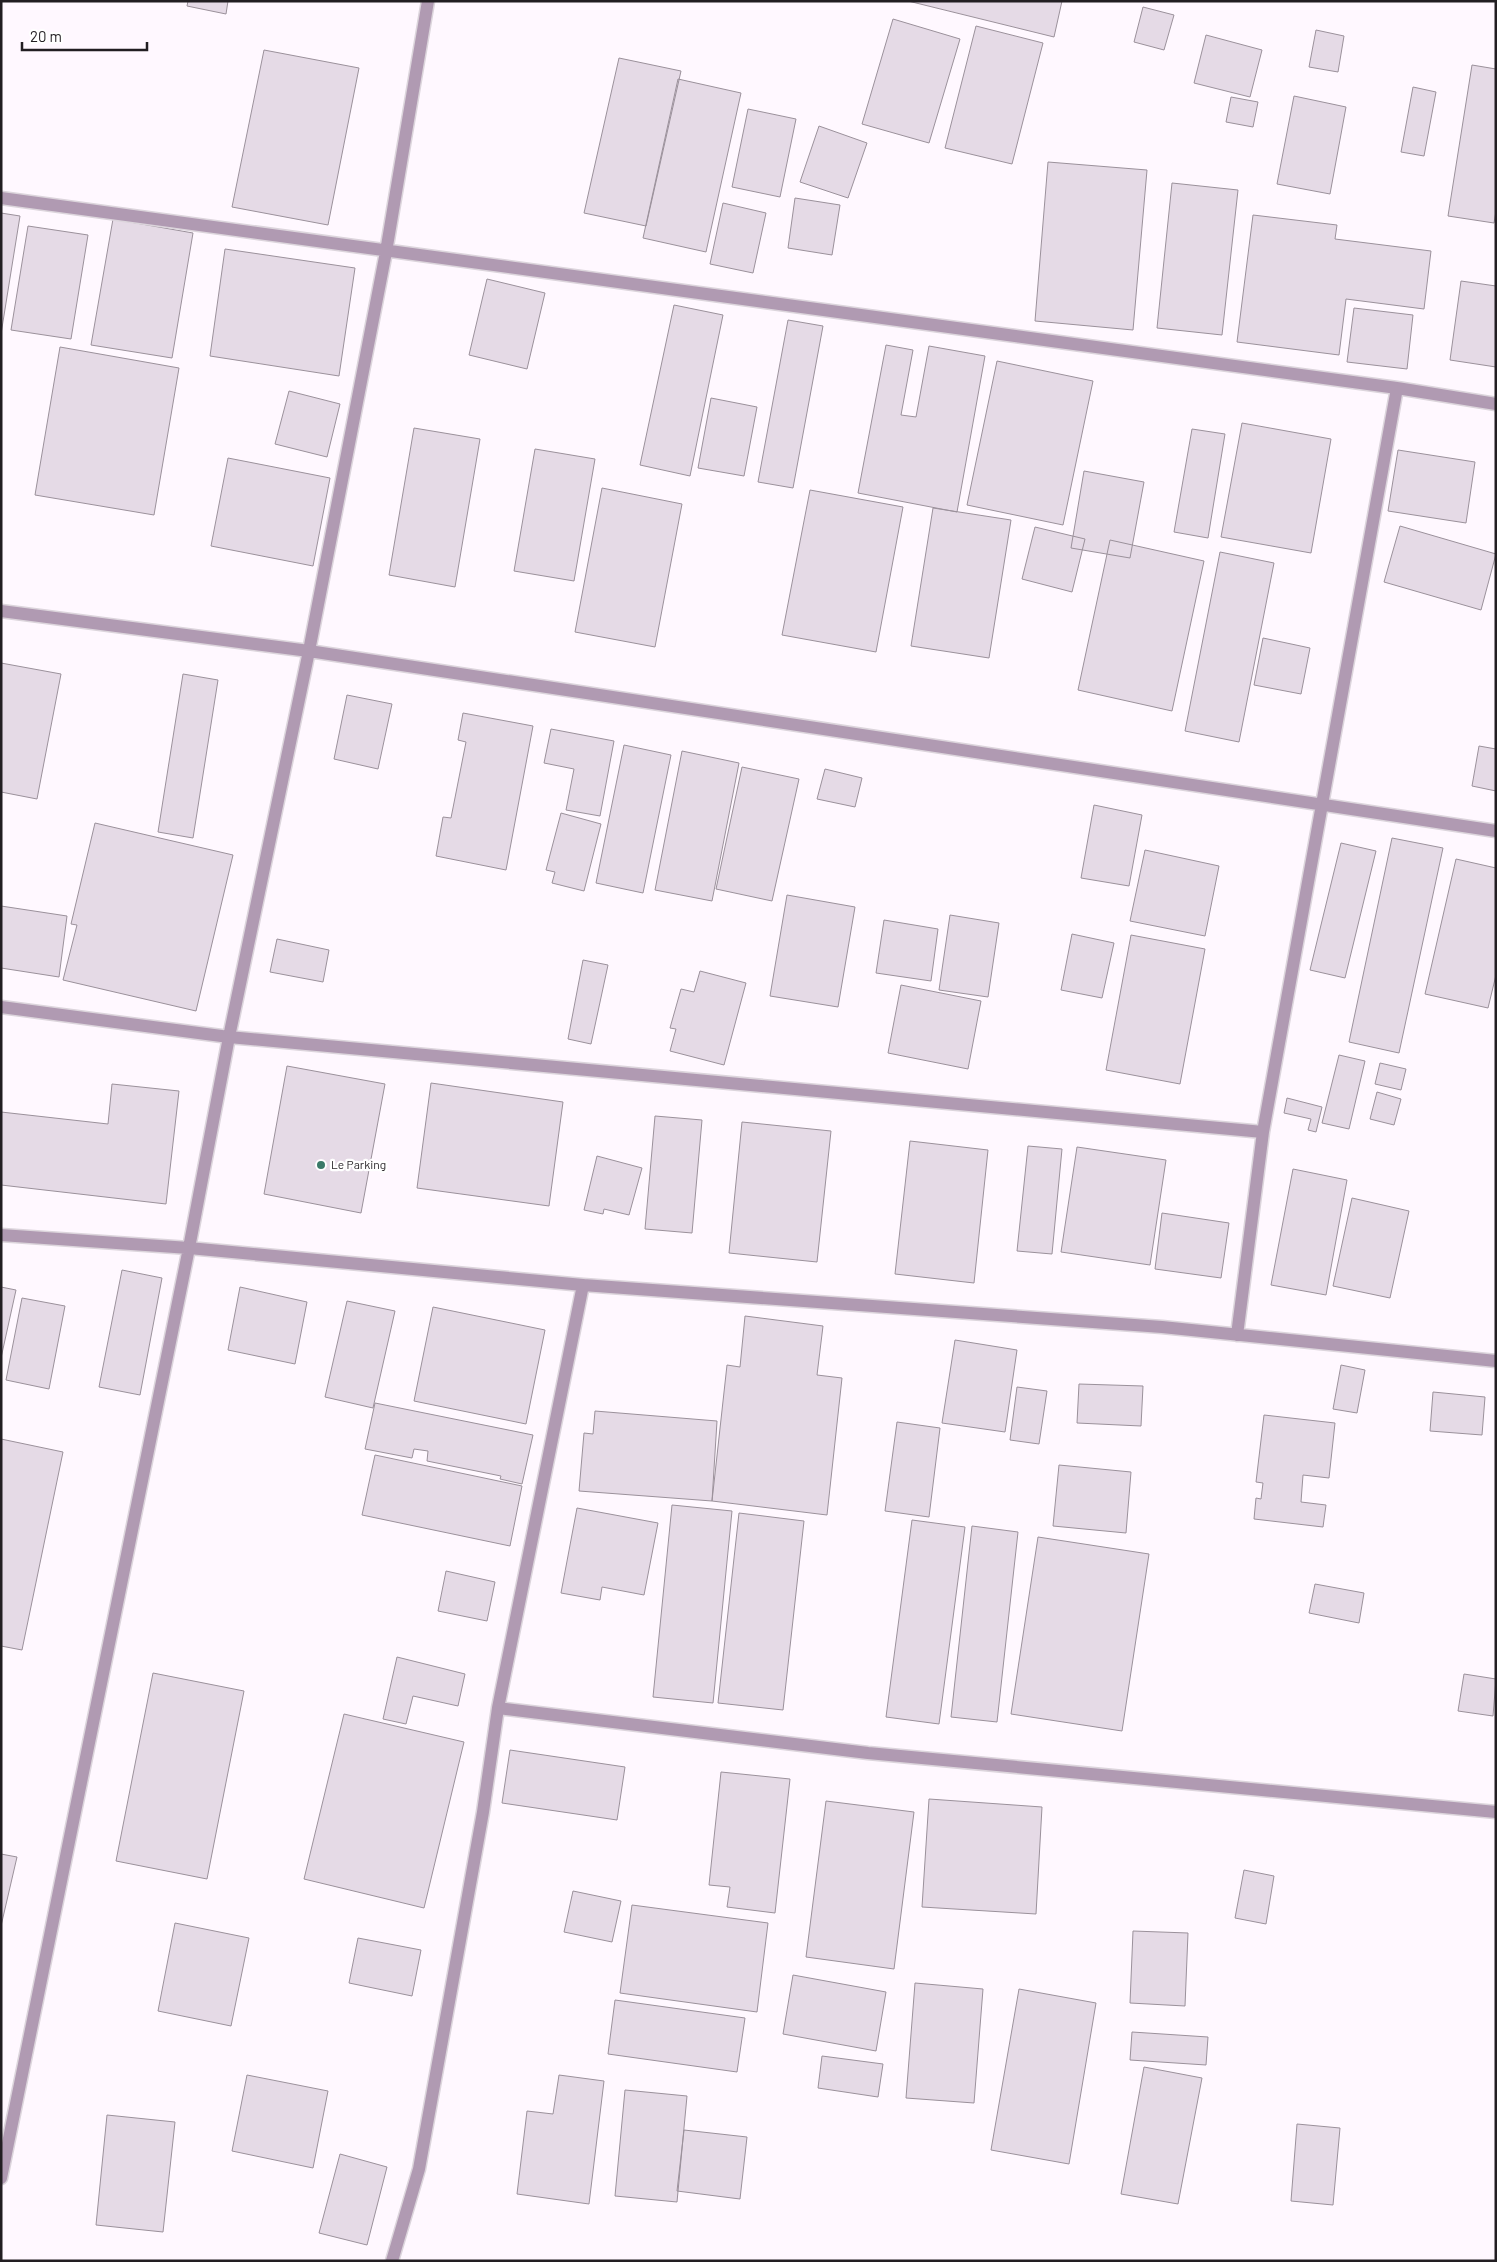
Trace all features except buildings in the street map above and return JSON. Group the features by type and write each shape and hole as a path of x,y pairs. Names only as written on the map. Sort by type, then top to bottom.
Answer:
{"street":[{"path":"1,2178 189,1248 229,1037 309,651 386,252 428,1"},
{"path":"1,198 386,252 1397,388 1496,404"},
{"path":"1237,1335 1262,1132 1397,388"},
{"path":"1,611 309,651 1496,832"},
{"path":"1,1006 229,1037 1262,1132"},
{"path":"1,1235 189,1248 583,1285 1162,1327 1496,1361"},
{"path":"392,2261 419,2169 483,1812 498,1708 583,1285"},
{"path":"498,1708 868,1753 1496,1812"}],"place":[{"name":"Le Parking","path":"321,1165"}]}
